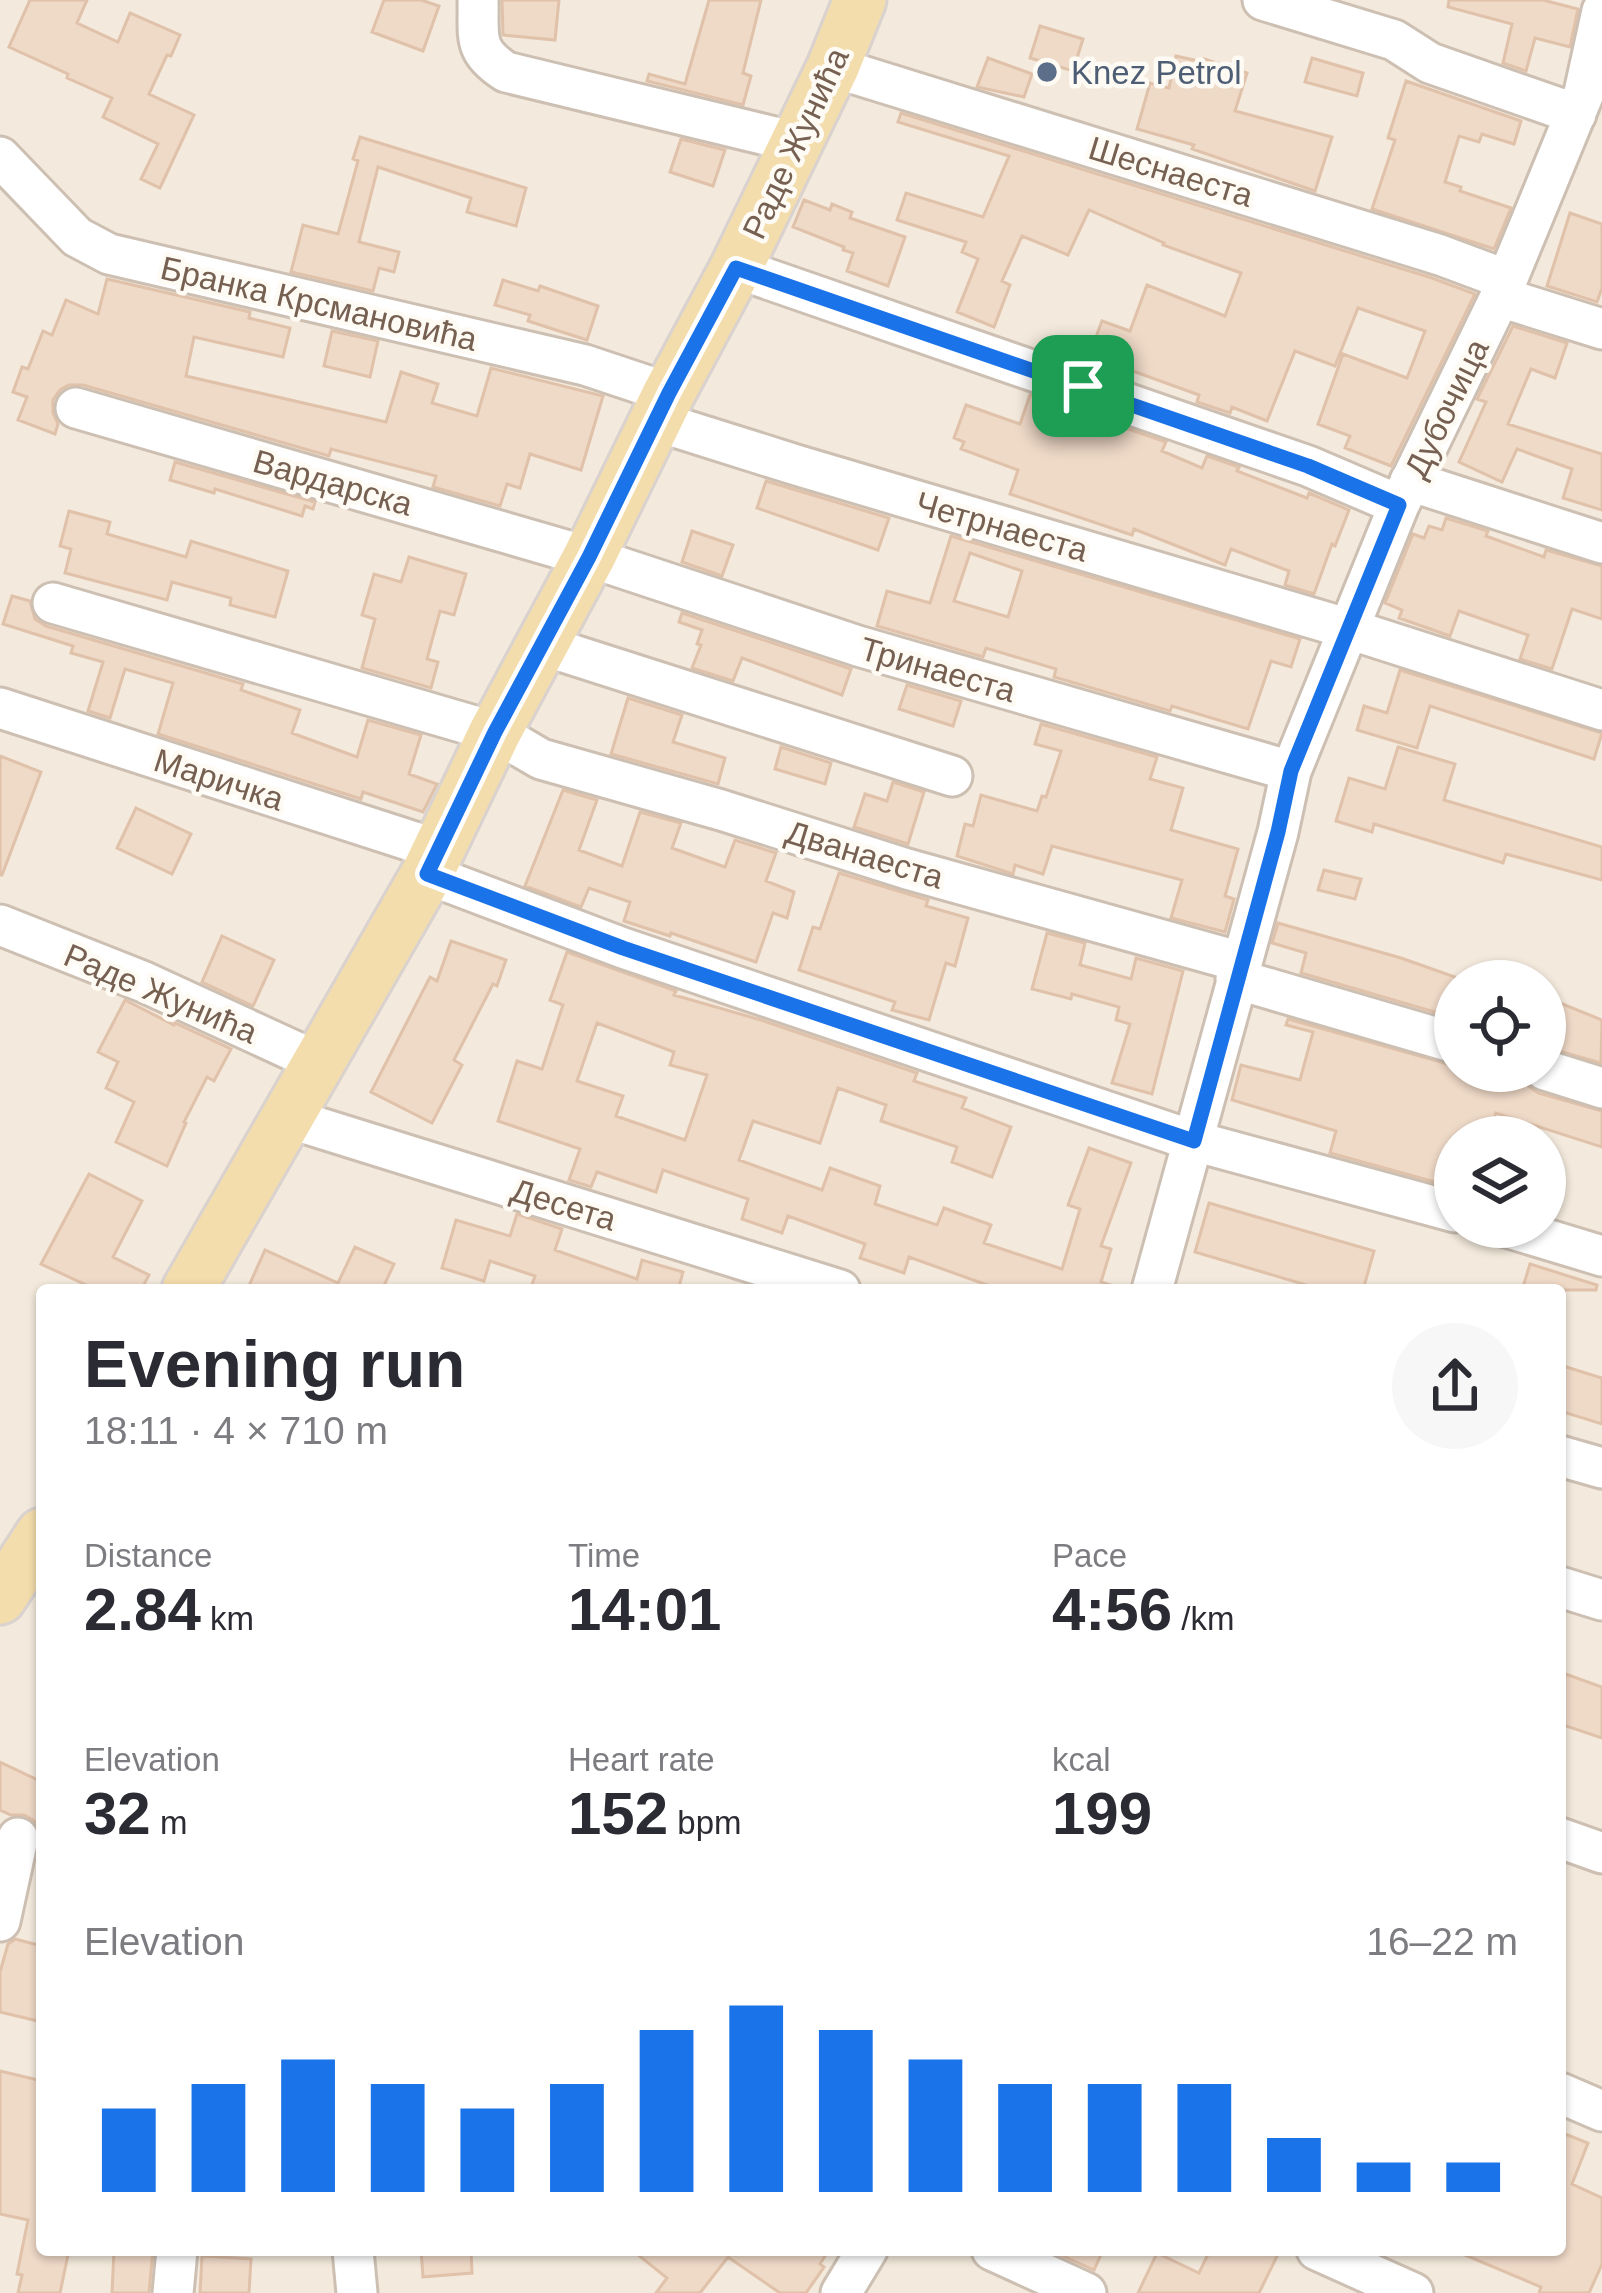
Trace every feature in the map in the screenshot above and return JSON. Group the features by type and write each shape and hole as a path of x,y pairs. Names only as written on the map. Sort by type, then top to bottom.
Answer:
{"main road":[{"name":"Раде Жунића","path":"191,1284 433,862 495,732 736,268 833,67 860,0"},
{"path":"2,1589 36,1545"}],"street":[{"path":"478,0 479,42 487,59 506,71 795,142"},
{"path":"1263,0 1394,40 1430,63 1576,114"},
{"name":"Дубочица","path":"1154,1284 1291,771 1405,493 1503,288 1576,114 1602,10"},
{"name":"Шеснаеста","path":"833,67 1418,248 1602,329"},
{"name":"Бранка Крсмановића","path":"0,158 77,236 109,254 562,359 663,407"},
{"path":"736,268 1286,458 1602,543"},
{"name":"Вардарска","path":"76,407 589,557"},
{"name":"Четрнаеста","path":"663,407 818,472 1349,629 1602,710"},
{"name":"Тринаеста","path":"589,557 857,646 1291,771"},
{"path":"52,603 495,732"},
{"path":"542,645 952,776"},
{"name":"Маричка","path":"0,708 433,862 644,956 1194,1141 1434,1206"},
{"name":"Дванаеста","path":"495,732 541,759 1239,970 1434,1035"},
{"name":"Раде Жунића","path":"0,925 144,982 320,1064"},
{"path":"1566,1077 1602,1088"},
{"name":"Десета","path":"288,1118 821,1284"},
{"path":"1566,1245 1602,1256"},
{"path":"1566,1458 1602,1468"},
{"path":"1566,1589 1602,1600"},
{"path":"0,1921 20,1838"},
{"path":"1566,1840 1602,1853"},
{"path":"1566,2096 1602,2111"},
{"path":"173,2293 176,2256"},
{"path":"353,2256 357,2293"},
{"path":"841,2293 863,2256"},
{"path":"1005,2256 1086,2293"},
{"path":"1330,2256 1413,2293"}],"shaded area":[{"path":"0,0 1602,0 1602,2293 0,2293"}],"building":[{"path":"30,0 87,0 77,23 118,42 130,13 180,35 149,94 194,115 160,188 141,179 158,144 103,117 112,98 9,47"},
{"path":"384,0 421,0 439,6 423,51 372,32"},
{"path":"502,0 559,0 555,40 503,35"},
{"path":"709,0 761,0 743,73 751,76 743,105 647,81 649,74 685,84"},
{"path":"1449,0 1543,0 1578,9 1570,47 1535,38 1526,71 1503,63 1512,24 1448,7"},
{"path":"1040,26 1083,39 1073,71 1030,58"},
{"path":"1176,56 1204,59 1247,73 1235,111 1332,137 1315,191 1192,149 1194,145 1137,129 1150,83 1169,88"},
{"path":"988,58 1032,74 1024,97 977,87"},
{"path":"1312,58 1363,73 1357,96 1305,82"},
{"path":"1406,81 1521,121 1514,144 1482,134 1479,142 1459,136 1445,182 1511,208 1494,249 1372,209 1395,140 1388,138"},
{"path":"901,113 1475,294 1391,466 1345,448 1350,436 1318,424 1343,354 1407,378 1425,331 1358,308 1335,366 1295,351 1267,421 1232,407 1230,413 1197,402 1199,395 1119,366 1123,355 1093,345 1102,321 1130,331 1147,285 1225,316 1241,273 1163,245 1089,210 1068,255 1022,236 1002,281 1010,285 994,327 957,312 978,259 962,252 966,242 897,220 906,193 983,217 1009,156 898,122"},
{"path":"360,137 526,188 516,226 467,212 471,198 378,167 359,242 399,252 394,272 379,268 373,291 291,272 303,225 338,234"},
{"path":"681,139 725,150 713,186 670,172"},
{"path":"804,200 830,210 832,204 852,212 850,218 905,237 888,286 847,271 853,253 844,247 793,227"},
{"path":"1570,213 1602,224 1602,288 1597,302 1547,286"},
{"path":"107,279 250,312 249,318 290,328 283,357 194,337 186,376 386,422 401,372 438,384 432,403 477,416 491,368 603,396 581,470 530,454 520,488 507,484 500,506 433,487 436,476 331,449 329,456 83,385 69,385 53,400 55,434 18,420 27,397 13,392 43,331 52,335 66,300 98,314"},
{"path":"503,280 538,291 540,286 598,306 587,340 495,305"},
{"path":"1513,326 1567,343 1555,378 1531,369 1508,424 1602,454 1602,510 1563,498 1572,469 1517,449 1502,482 1459,462 1486,402 1477,399"},
{"path":"332,331 378,341 370,377 324,366"},
{"path":"1030,395 1166,442 1162,451 1202,468 1207,456 1307,498 1309,493 1349,510 1314,594 1285,585 1289,571 1231,549 1225,565 1134,529 1132,535 1010,494 1018,470 961,449 964,442 954,438 966,405 1020,424"},
{"path":"175,462 315,502 313,509 305,506 302,516 170,480"},
{"path":"766,481 889,518 878,550 757,508"},
{"path":"69,511 110,522 107,534 186,557 191,541 288,571 275,617 230,605 231,598 172,582 167,600 65,573 71,549 60,546"},
{"path":"1446,518 1544,557 1546,550 1602,566 1602,619 1572,609 1552,669 1520,659 1528,635 1459,611 1450,636 1399,618 1402,610 1385,603 1413,534 1424,538 1429,526 1442,530"},
{"path":"692,531 733,545 722,576 682,562"},
{"path":"951,536 1300,639 1291,667 1271,661 1248,729 1054,677 1056,669 986,648 983,657 877,626 887,591 930,603","holes":["970,553 1022,571 1008,617 954,601"]},
{"path":"409,557 466,574 454,615 440,611 427,659 438,662 431,688 362,668 375,619 362,615 374,574 401,582"},
{"path":"12,596 30,601 35,619 46,626 243,684 241,690 300,710 292,733 357,757 368,720 421,735 409,774 437,784 423,812 363,792 361,799 158,734 173,683 125,669 110,718 88,711 103,662 71,653 73,646 3,624"},
{"path":"682,613 851,669 842,695 742,658 733,681 692,668 702,630 679,622"},
{"path":"1400,670 1602,733 1594,759 1430,706 1417,748 1357,730 1364,706 1387,713"},
{"path":"907,685 961,701 953,726 899,709"},
{"path":"628,698 682,715 673,742 725,758 718,784 611,754"},
{"path":"1041,724 1157,757 1150,779 1183,788 1171,830 1238,849 1225,896 1234,899 1225,932 1171,918 1182,880 1052,846 1043,874 1015,865 1013,874 957,856 965,824 973,826 981,795 1037,811 1042,796 1046,797 1061,751 1035,744"},
{"path":"781,747 831,763 825,784 775,769"},
{"path":"1398,747 1455,764 1444,800 1602,847 1602,880 1506,854 1503,863 1374,824 1372,832 1336,821 1349,778 1385,789"},
{"path":"0,756 41,772 2,875 0,875"},
{"path":"893,782 924,792 908,844 854,827 865,794 887,801"},
{"path":"563,790 597,800 579,850 622,866 640,812 681,823 672,848 725,867 735,840 776,853 766,881 794,892 787,918 773,913 756,962 624,921 630,902 589,888 581,907 525,886"},
{"path":"136,808 191,834 172,874 117,848"},
{"path":"1324,870 1361,879 1355,899 1318,890"},
{"path":"839,873 928,900 926,906 968,918 955,966 946,963 929,1020 892,1010 895,1002 799,970 813,927 820,929"},
{"path":"1278,923 1434,970 1434,1012 1301,973 1306,953 1272,943"},
{"path":"1047,933 1085,943 1080,965 1131,979 1136,958 1183,971 1152,1094 1112,1083 1130,1024 1116,1020 1119,1007 1032,989"},
{"path":"222,936 274,960 253,1006 202,982"},
{"path":"451,941 506,960 497,986 493,984 454,1060 462,1065 432,1123 371,1092 430,977 437,981"},
{"path":"567,952 676,991 674,995 917,1073 914,1081 966,1098 962,1108 1011,1127 992,1177 952,1162 957,1147 881,1121 886,1105 838,1088 820,1143 753,1121 739,1160 822,1190 830,1168 880,1186 875,1204 937,1225 944,1208 991,1225 984,1243 1062,1269 1080,1209 1068,1205 1089,1148 1131,1163 1101,1246 1111,1249 1101,1282 1108,1284 984,1284 909,1257 904,1273 860,1258 865,1244 788,1216 782,1233 742,1219 748,1199 663,1170 656,1192 597,1172 591,1187 569,1180 580,1149 498,1121 517,1061 542,1069 563,1005 550,1000","holes":["597,1023 674,1052 670,1065 707,1075 685,1140 616,1116 623,1096 577,1081"]},
{"path":"125,1000 231,1049 214,1081 207,1077 167,1166 116,1142 134,1102 106,1088 118,1062 98,1052"},
{"path":"1566,1005 1602,1020 1601,1063 1566,1053"},
{"path":"1288,1019 1434,1060 1434,1092 1537,1092 1602,1111 1602,1147 1566,1135 1566,1116 1496,1113 1434,1116 1434,1182 1330,1153 1336,1131 1232,1100 1241,1065 1300,1080 1313,1032 1286,1025"},
{"path":"89,1174 142,1201 113,1257 149,1275 144,1284 84,1284 41,1264"},
{"path":"1209,1203 1374,1251 1365,1284 1303,1284 1195,1252"},
{"path":"517,1214 562,1229 555,1250 637,1279 642,1260 683,1272 680,1284 532,1284 535,1276 490,1261 484,1281 442,1268 456,1220 510,1236"},
{"path":"355,1247 394,1264 385,1284 250,1284 265,1250 338,1283"},
{"path":"1530,1264 1597,1285 1596,1290 1566,1290 1566,1284 1524,1284"},
{"path":"1566,1367 1602,1378 1602,1424 1566,1413"},
{"path":"1566,1674 1602,1687 1602,1738 1566,1726"},
{"path":"0,1762 36,1779 36,1823 24,1815 0,1810"},
{"path":"15,1939 36,1944 36,2021 0,2012 0,1972 8,1944"},
{"path":"0,2071 36,2080 36,2256 68,2256 60,2293 18,2293 28,2220 0,2214"},
{"path":"1566,2134 1588,2143 1572,2184 1602,2198 1602,2264 1589,2293 1539,2293 1541,2287 1467,2256 1566,2256"},
{"path":"114,2256 152,2256 149,2293 112,2293"},
{"path":"202,2256 251,2259 249,2293 200,2293"},
{"path":"421,2256 471,2256 472,2273 423,2277"},
{"path":"640,2256 825,2256 820,2264 824,2267 806,2293 780,2293 728,2257 700,2293 656,2293 667,2278"},
{"path":"1063,2256 1100,2256 1094,2270"},
{"path":"1156,2256 1199,2273 1207,2256 1277,2256 1259,2293 1138,2293"}],"place":[{"name":"Knez Petrol","path":"1047,72"}],"route":[{"path":"736,268 1083,386 1308,466 1399,505 1291,771 1194,1141 623,948 427,874 495,732 736,268"}]}
